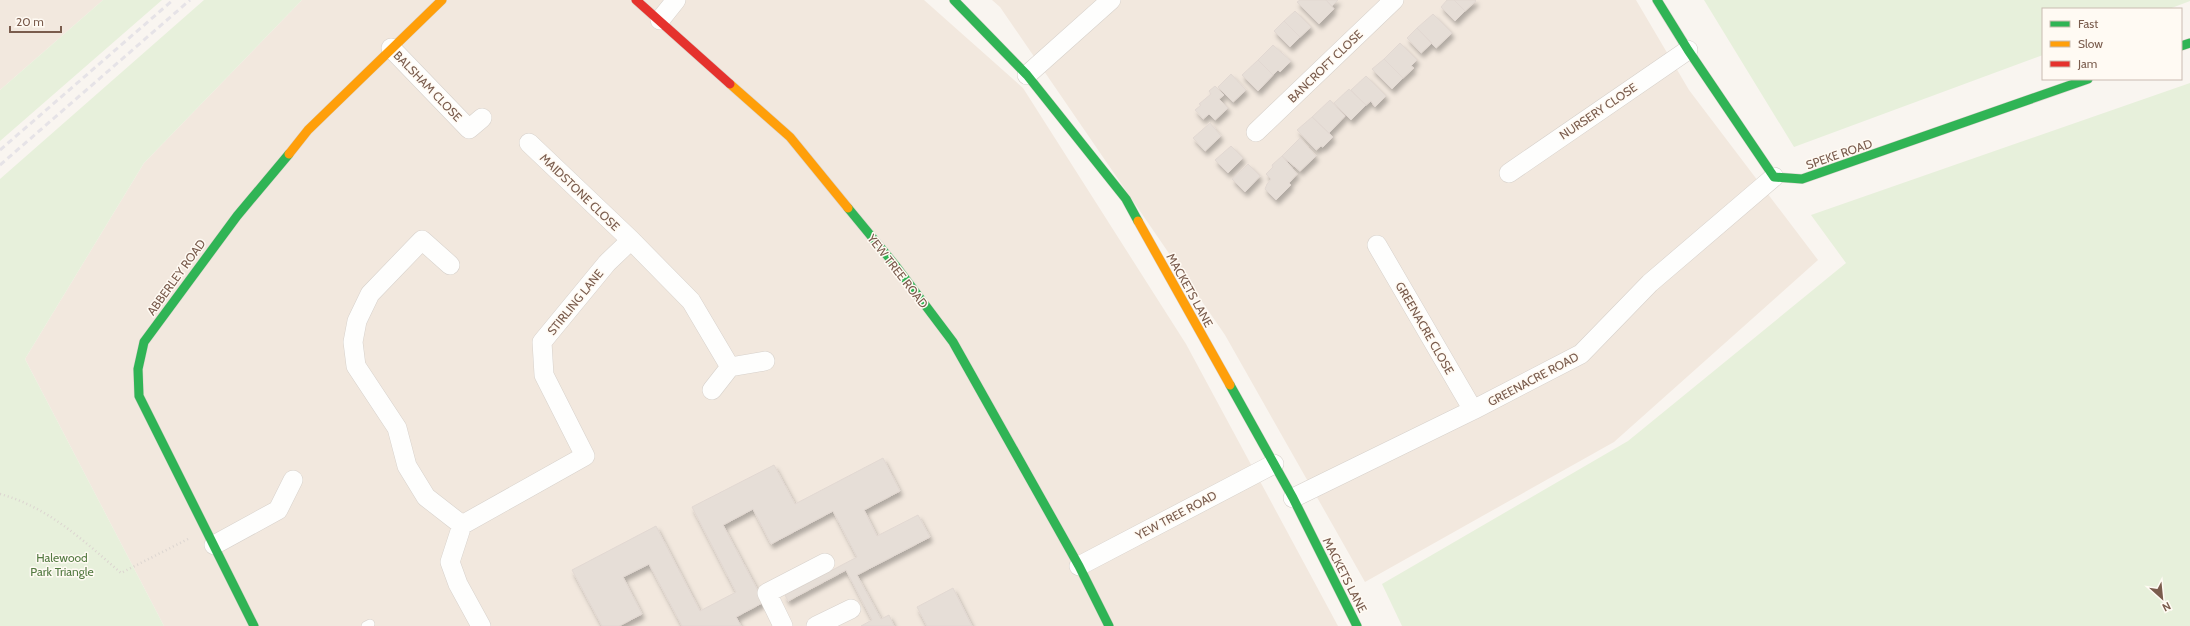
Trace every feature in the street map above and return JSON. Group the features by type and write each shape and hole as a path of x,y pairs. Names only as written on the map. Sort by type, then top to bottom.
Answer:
{"street":[{"name":"ABBERLEY ROAD","path":"254,626 139,396 138,369 144,342 237,216 298,143 391,48 442,0"},
{"name":"YEW TREE ROAD","path":"636,0 790,137 895,265 953,342 1079,566 1109,626"},
{"path":"660,20 676,0"},
{"name":"MACKETS LANE","path":"954,0 1028,75 1126,199 1293,498 1357,626"},
{"path":"1028,75 1111,0"},
{"name":"BANCROFT CLOSE","path":"1256,133 1394,0"},
{"path":"1657,0 1688,50 1774,177"},
{"name":"BALSHAM CLOSE","path":"391,48 469,129 482,118"},
{"name":"NURSERY CLOSE","path":"1508,173 1688,50"},
{"name":"SPEKE ROAD","path":"1774,177 1802,180 2085,80"},
{"name":"MAIDSTONE CLOSE","path":"529,143 631,240"},
{"name":"GREENACRE ROAD","path":"1293,498 1473,410 1581,354 1650,283 1774,177"},
{"path":"450,265 422,240 370,294 357,321 353,342 356,366 397,428 407,466 426,496 462,525 450,562 458,584 481,626"},
{"path":"631,240 691,301 730,367"},
{"name":"STIRLING LANE","path":"462,525 585,456 544,375 542,342 607,263 631,240"},
{"name":"GREENACRE CLOSE","path":"1378,245 1473,410"},
{"path":"712,390 730,367 766,361"},
{"name":"YEW TREE ROAD","path":"1079,566 1274,464"},
{"path":"210,537 278,510 293,480"},
{"path":"783,626 767,593 825,563"},
{"path":"816,626 851,609"}],"path":[{"path":"0,494 48,514 89,544 121,573 210,537"}],"shaded area":[{"path":"0,0 103,0 0,90"},
{"path":"302,0 924,0 1023,88 1186,344 1338,626 164,626 25,359 144,163"},
{"path":"992,0 1636,0 1689,90 1818,260 1614,442 1365,582 1225,335 1000,7"}],"green space":[{"path":"103,0 162,0 0,141 0,90"},
{"name":"Halewood Park Triangle","path":"204,0 302,0 144,163 25,359 164,626 0,626 0,179"},
{"path":"1704,0 2190,0 2172,8 2042,8 2042,55 1794,147"},
{"path":"2190,83 2190,626 1402,626 1382,584 1628,441 1846,263 1811,215"}],"building":[{"path":"1300,0 1326,0 1334,9 1319,24 1297,2"},
{"path":"1326,0 1338,0 1332,6"},
{"path":"1447,0 1454,0 1465,11 1455,21 1441,7"},
{"path":"1454,0 1475,0 1476,1 1465,11"},
{"path":"1295,11 1311,27 1300,37 1284,21"},
{"path":"1433,14 1452,33 1436,48 1417,28"},
{"path":"1284,21 1300,37 1290,47 1274,31"},
{"path":"1417,28 1432,43 1421,53 1407,38"},
{"path":"1400,43 1417,60 1411,66 1414,68 1403,78 1384,59"},
{"path":"1273,45 1291,61 1280,72 1278,70 1273,75 1258,60"},
{"path":"1384,59 1403,78 1392,89 1372,69"},
{"path":"1258,60 1273,75 1258,91 1242,75"},
{"path":"1231,74 1246,90 1233,102 1218,87"},
{"path":"1366,76 1386,96 1375,107 1371,101 1366,105 1351,90"},
{"path":"1215,86 1224,95 1219,99 1228,108 1215,120 1209,114 1203,119 1195,110 1201,105 1199,104 1211,94 1209,91"},
{"path":"1349,89 1366,105 1351,120 1334,103"},
{"path":"1330,100 1345,116 1329,133 1312,117"},
{"path":"1312,117 1333,137 1323,147 1321,146 1316,150 1297,130"},
{"path":"1210,123 1221,136 1205,151 1193,138"},
{"path":"1300,138 1316,156 1300,171 1282,156"},
{"path":"1231,146 1243,158 1228,173 1215,160"},
{"path":"1282,156 1297,174 1289,183 1291,185 1276,200 1265,189 1271,179 1266,174 1273,167 1272,165"},
{"path":"1248,164 1260,176 1245,192 1232,179"},
{"path":"883,458 900,491 864,510 877,536 918,515 930,537 857,575 881,619 889,615 894,626 861,626 872,620 846,570 788,601 785,595 857,557 833,511 771,544 753,509 723,525 764,602 736,617 741,626 682,626 649,564 623,577 642,614 619,626 602,626 572,570 656,526 700,611 736,592 692,507 774,465 795,504"},
{"path":"953,588 972,626 927,626 917,607"}],"railway":[{"path":"0,150 173,0"},
{"path":"0,165 190,0"}],"traffic: fast":[{"path":"954,0 1027,75 1126,199 1138,221"},
{"path":"1657,0 1688,50 1774,177 1802,179 2085,80"},
{"path":"2182,46 2190,43"},
{"path":"254,626 139,396 138,369 144,342 237,216 289,154"},
{"path":"848,208 895,265 953,342 1079,566 1109,626"},
{"path":"1230,385 1293,498 1357,626"}],"traffic: slow":[{"path":"289,154 308,130 442,0"},
{"path":"730,84 790,137 848,208"},
{"path":"1138,221 1230,385"}],"traffic: jam":[{"path":"636,0 730,84"}]}
